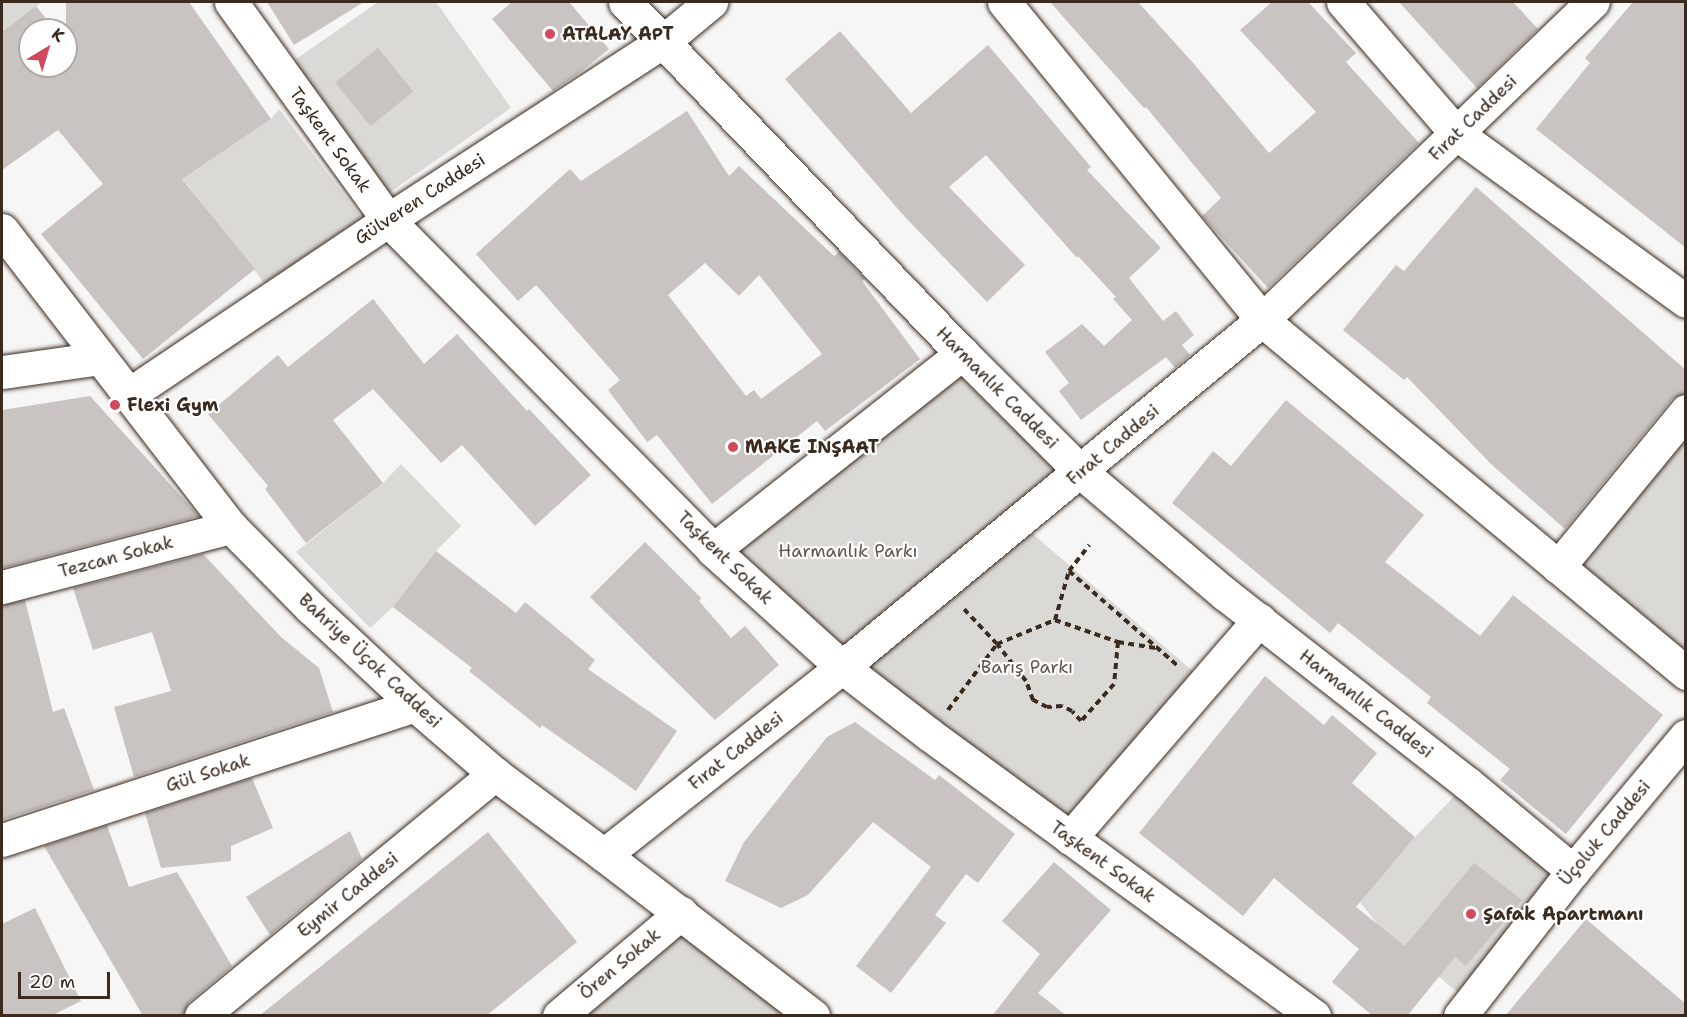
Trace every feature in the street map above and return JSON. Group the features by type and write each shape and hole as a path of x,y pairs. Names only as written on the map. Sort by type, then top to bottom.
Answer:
{"street":[{"name":"Taşkent Sokak","path":"231,2 388,220 713,550 842,667 930,735 1314,1016"},
{"name":"Harmanlık Caddesi","path":"625,2 665,40 962,353 1081,472 1259,620 1467,783 1573,871"},
{"name":"Gülveren Caddesi","path":"128,395 388,220 665,40 711,2"},
{"path":"1004,2 1262,320 1686,674"},
{"path":"1343,2 1457,134 1686,301"},
{"name":"Fırat Caddesi","path":"604,855 842,667 1081,472 1262,320 1593,2"},
{"name":"Bahriye Üçok Caddesi","path":"2,230 231,526 311,608 415,705 495,774 681,913 813,1016"},
{"path":"713,550 962,353"},
{"path":"2,372 100,358"},
{"path":"1558,567 1686,411"},
{"name":"Tezcan Sokak","path":"2,588 231,526"},
{"path":"1070,838 1259,620"},
{"name":"Gül Sokak","path":"2,840 415,705"},
{"name":"Üçoluk Caddesi","path":"1460,1016 1573,871 1686,736"},
{"name":"Eymir Caddesi","path":"201,1016 495,774"},
{"name":"Ören Sokak","path":"559,1016 681,913"}],"path":[{"path":"1055,620 1070,571 1089,544"},
{"path":"930,735 997,644 1055,620 1118,642 1158,649 1070,571"},
{"path":"942,585 997,644 1026,681 1033,700 1047,707 1062,706 1072,711 1081,721 1114,684 1118,642"}],"green space":[{"path":"2,2 42,2 18,18 2,32"},
{"path":"378,2 436,2 511,108 383,197 289,64"},
{"path":"279,109 363,220 266,285 182,178 271,119"},
{"name":"Harmanlık Parkı","path":"961,361 1070,470 841,659 724,550"},
{"path":"1685,411 1685,673 1558,567"},
{"path":"401,464 461,526 436,551 393,607 370,628 296,552 383,483"},
{"name":"Barış Parkı","path":"1027,529 1201,678 1072,827 854,667"},
{"path":"1467,783 1573,871 1470,1003 1378,925 1360,902 1415,837"},
{"path":"681,913 813,1016 559,1016"}],"building":[{"path":"66,2 189,2 271,119 182,179 255,269 143,359 41,234 103,184 58,130 2,170 2,32 18,20 18,78 78,78 78,18 66,18"},
{"path":"267,2 364,2 294,45"},
{"name":"ATALAY APT","path":"512,2 569,2 609,49 553,91 492,19"},
{"path":"1050,2 1138,2 1269,153 1316,112 1240,30 1272,2 1308,2 1356,53 1346,62 1419,143 1268,288 1202,216 1221,198 1146,107 1144,108"},
{"path":"1399,2 1513,2 1538,29 1477,88"},
{"path":"1633,2 1686,2 1686,248 1536,129 1590,63 1585,58"},
{"path":"36,6 46,18 20,18"},
{"path":"840,31 911,113 988,45 1091,167 1087,170 1161,248 1129,278 1163,321 1176,311 1194,335 1182,345 1190,355 1175,368 1166,357 1081,420 1059,391 1069,383 1045,352 1082,324 1104,346 1132,320 1113,299 1116,297 1078,256 1077,258 986,155 949,187 1025,265 987,302 905,217 785,79"},
{"path":"378,48 413,92 370,126 335,83"},
{"path":"687,111 729,176 739,166 834,256 839,252 865,279 862,281 920,359 825,431 817,421 712,504 657,435 647,442 608,390 620,380 536,285 518,301 476,254 570,169 581,181","holes":["705,263 739,296 759,275 822,354 761,399 754,390 746,396 668,295"]},
{"path":"1476,187 1686,370 1686,393 1672,399 1565,529 1492,465 1407,377 1404,380 1343,330 1396,265 1404,271"},
{"path":"373,299 424,364 457,334 527,411 529,409 591,475 535,526 462,445 441,463 373,389 333,420 383,483 306,543 265,489 268,486 208,414 278,355 288,367"},
{"path":"90,396 199,516 2,568 2,410"},
{"path":"1286,400 1424,515 1385,562 1480,636 1513,595 1663,715 1566,834 1500,780 1510,769 1427,703 1431,697 1338,623 1330,633 1172,503 1213,451 1231,466"},
{"path":"645,542 701,598 699,601 731,638 745,626 779,665 715,720 590,597"},
{"path":"436,551 516,613 525,602 595,660 588,669 677,731 636,791 542,725 540,728 469,671 472,668 393,607"},
{"path":"203,554 281,637 319,668 333,712 134,777 114,707 171,691 152,632 93,650 73,588"},
{"path":"25,600 53,712 64,708 94,790 2,820 2,605"},
{"path":"1265,676 1324,725 1332,715 1377,753 1352,783 1415,837 1356,907 1405,946 1474,863 1522,900 1466,966 1455,957 1407,1016 1373,1016 1332,982 1359,949 1274,878 1243,916 1139,833"},
{"path":"855,722 935,780 939,775 1015,834 978,883 966,874 935,915 946,923 891,993 856,966 931,867 873,822 808,895 781,908 725,881 744,842 827,737"},
{"path":"252,778 273,828 231,846 231,861 161,868 145,813"},
{"path":"107,825 129,887 177,872 232,966 189,1002 183,1016 143,1016 44,846"},
{"path":"350,831 362,859 270,935 246,897"},
{"path":"488,832 577,942 486,1016 259,1016"},
{"path":"1054,862 1111,910 1038,993 1067,1016 992,1016 1040,954 1002,921"},
{"path":"35,908 81,1001 51,1016 2,1016 2,924"},
{"path":"1586,919 1686,1004 1686,1016 1505,1016"}],"place":[{"name":"ATALAY APT","path":"550,34"},
{"name":"Flexi Gym","path":"115,405"},
{"name":"MAKE INŞAAT","path":"733,447"},
{"name":"Şafak Apartmanı","path":"1471,914"}]}
